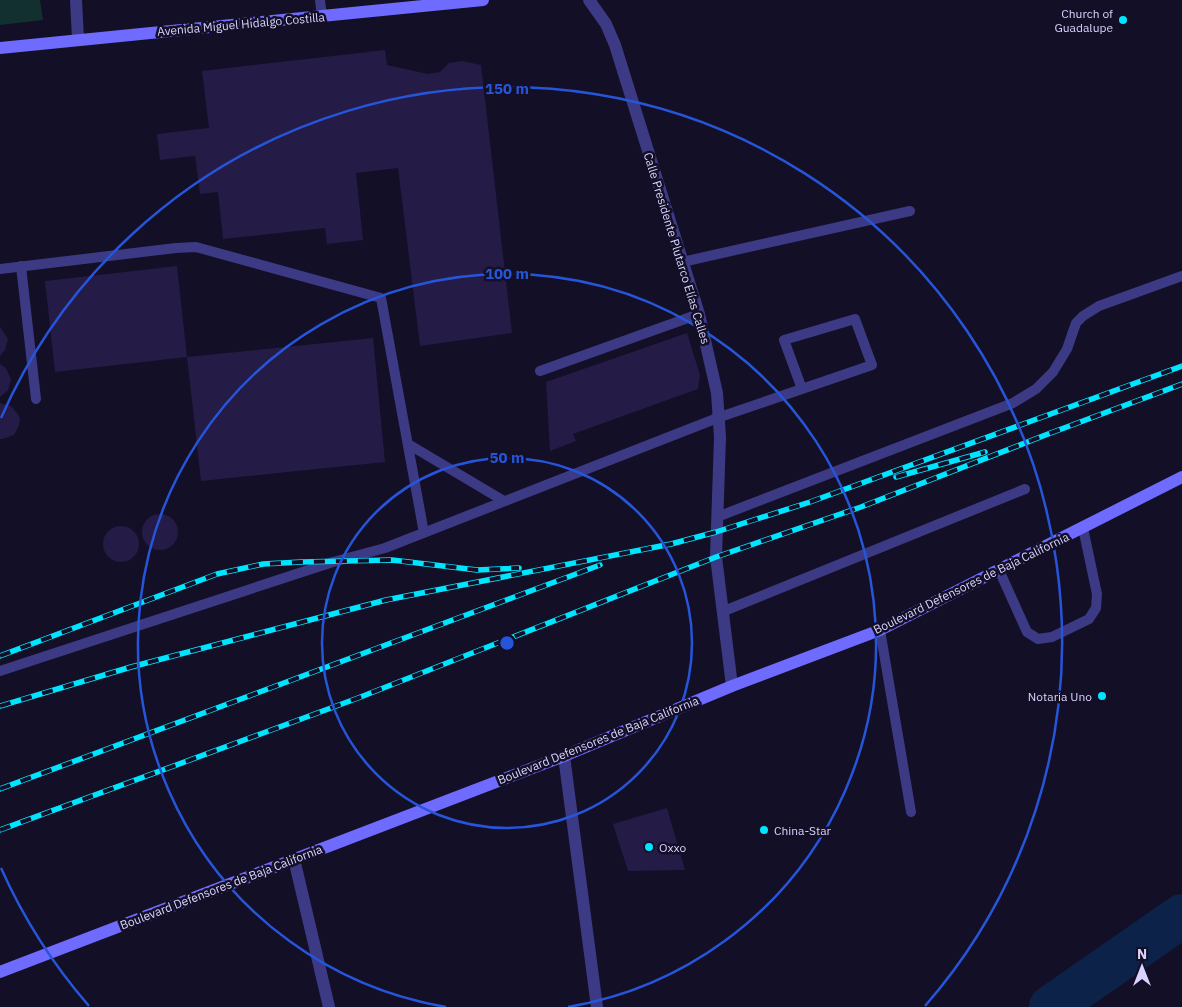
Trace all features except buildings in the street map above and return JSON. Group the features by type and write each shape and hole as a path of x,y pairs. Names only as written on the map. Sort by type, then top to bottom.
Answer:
{"main road":[{"name":"Avenida Miguel Hidalgo Costilla","path":"0,48 483,0"},
{"name":"Boulevard Defensores de Baja California","path":"0,972 564,756 732,686 880,630 1182,477"}],"street":[{"path":"76,0 78,39"},
{"name":"Calle Presidente Plutarco Elías Calles","path":"590,0 606,24 615,45 699,314 718,392 720,417 717,572 724,611 732,686"},
{"path":"564,756 597,1007"},
{"path":"294,859 329,1007"}],"lane":[{"path":"320,0 322,17"},
{"path":"682,262 910,211"},
{"path":"0,269 196,247 381,298 424,532"},
{"path":"21,266 36,399"},
{"path":"717,517 1013,403 1036,389 1053,372 1067,349 1076,323 1083,316 1099,306 1182,276"},
{"path":"540,371 699,314"},
{"path":"0,671 333,562 385,548 720,417 802,389 872,365 855,319 784,340 802,389"},
{"path":"408,444 504,501"},
{"path":"724,611 1025,489"},
{"path":"999,570 1027,632 1038,639 1052,637 1090,619 1096,608 1097,594 1083,528"},
{"path":"880,630 911,812"}],"green space":[{"path":"0,0 40,0 43,20 0,25"}],"waterway":[{"path":"1051,1007 1182,916"}],"railway":[{"path":"0,706 131,667 386,600 671,544 716,532 810,502 1182,366"},
{"path":"0,830 358,698 716,557 861,507 1182,384"},
{"path":"896,477 985,452"},
{"path":"0,656 217,574 263,564 392,560 477,570 519,568"},
{"path":"0,789 600,565"}],"place":[{"name":"Church of Guadalupe","path":"1123,20"},
{"name":"Notaria Uno","path":"1102,696"},
{"name":"China-Star","path":"764,830"},
{"name":"Oxxo","path":"649,847"}]}
